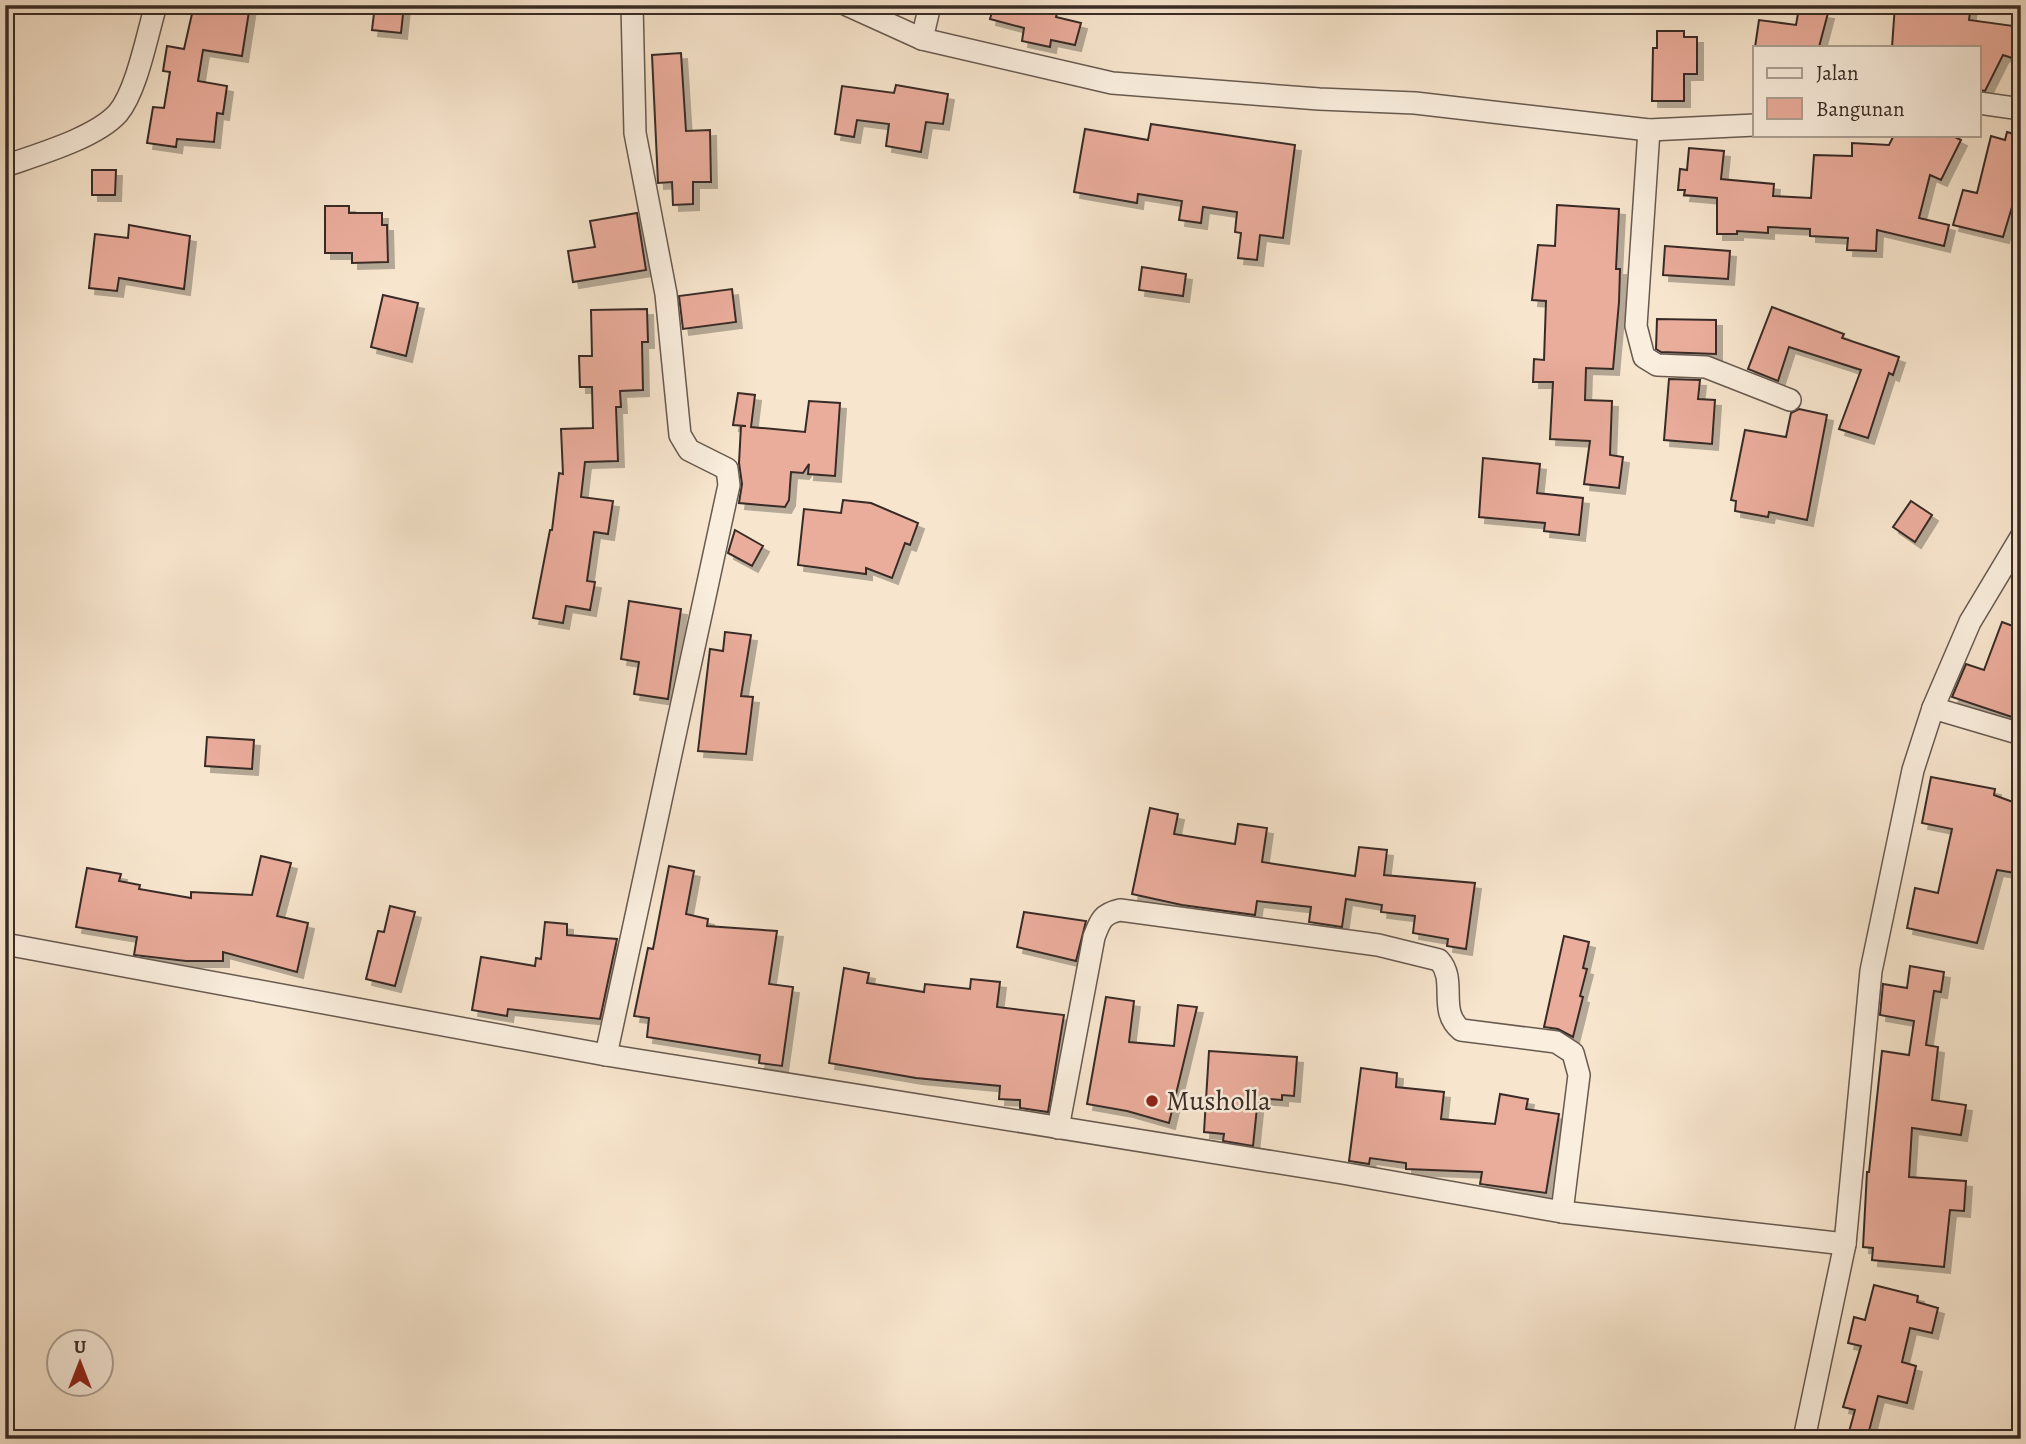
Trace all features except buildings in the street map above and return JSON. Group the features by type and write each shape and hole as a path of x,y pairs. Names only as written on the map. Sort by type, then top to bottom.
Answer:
{"street":[{"path":"5,166 88,133 117,114 137,68 156,5"},
{"path":"606,1055 729,485 727,469 689,450 680,435 666,294 635,133 632,5"},
{"path":"846,5 922,39 1112,83 1319,99 1415,103 1649,130 1753,125"},
{"path":"922,39 930,5"},
{"path":"1980,103 2021,109"},
{"path":"1649,130 1636,326 1644,357 1657,365 1706,367 1790,400"},
{"path":"1804,1439 1845,1244 1871,971 1913,770 1933,709 1970,622 2021,537"},
{"path":"1933,709 2021,734"},
{"path":"1058,1128 1094,937 1101,918 1108,913 1120,910 1378,945 1439,960 1447,973 1448,1013 1461,1030 1556,1042 1573,1053 1578,1075 1562,1212"},
{"path":"5,944 606,1055 1342,1173 1562,1212 1845,1244"}],"place":[{"name":"Musholla","path":"1152,1101"}]}
